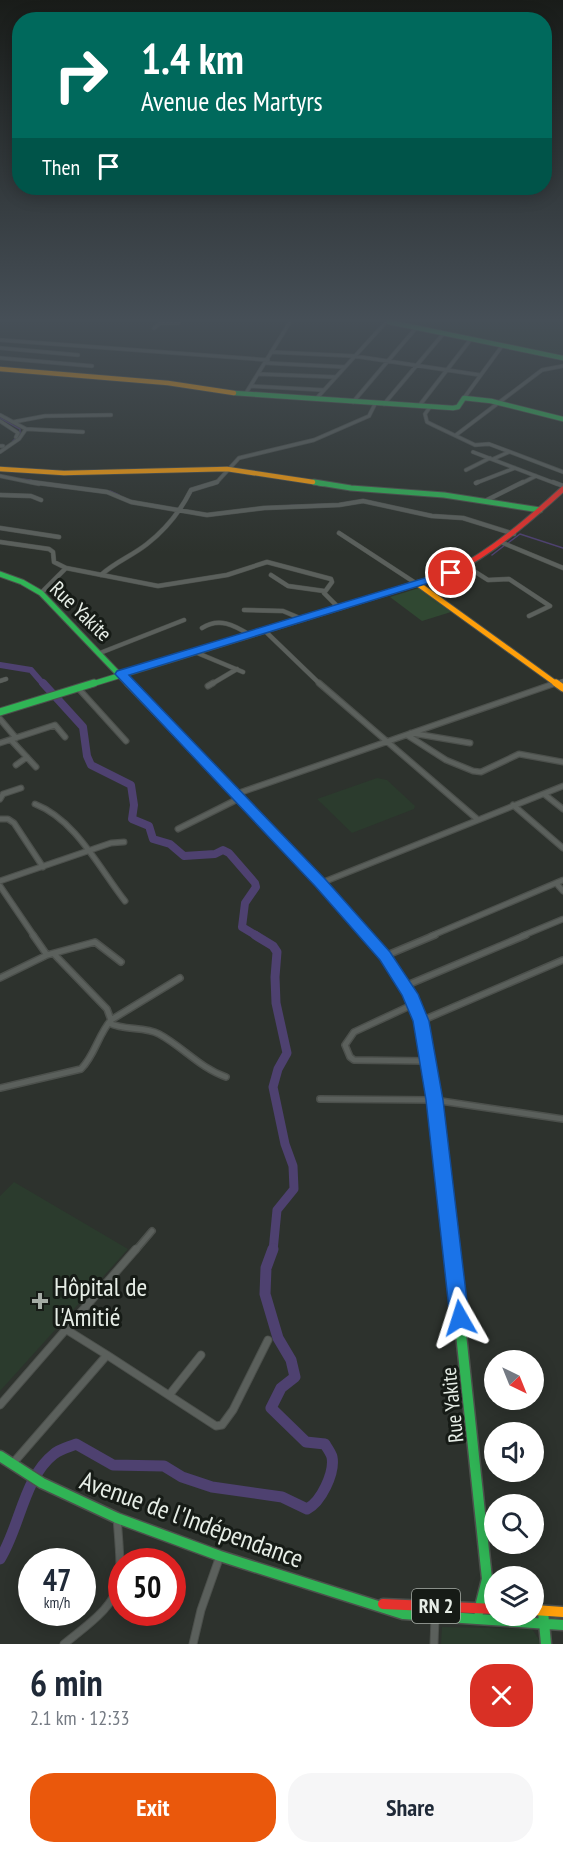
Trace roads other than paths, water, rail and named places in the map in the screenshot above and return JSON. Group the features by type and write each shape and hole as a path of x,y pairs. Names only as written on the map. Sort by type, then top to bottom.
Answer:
{"main road":[{"path":"312,399 456,408 463,399"},
{"path":"469,399 500,403 563,419"},
{"path":"0,469 64,473 227,470 351,488 441,495 540,510"},
{"path":"0,712 417,584 466,566 503,543 562,491"},
{"name":"Rue Yakite","path":"0,574 22,582 41,593 121,674 321,883 385,956 414,1004 421,1021 443,1162 486,1566"},
{"path":"417,584 561,684"},
{"name":"Avenue de l'Indépendance","path":"0,1456 42,1483 117,1518 220,1556 403,1614 484,1620"},
{"name":"Rue Yakite","path":"479,1621 479,1608 484,1590"},
{"name":"Avenue de l'Indépendance","path":"377,1604 403,1603 484,1608"},
{"path":"544,1611 563,1612"},
{"path":"544,1624 546,1644"},
{"name":"Avenue de l'Indépendance","path":"544,1624 563,1624"}],"street":[{"path":"353,402 356,399"},
{"path":"384,404 389,399"},
{"path":"419,406 425,399"},
{"path":"456,435 506,399"},
{"path":"101,575 114,563 146,545 156,536 180,509 191,490 217,482 240,458 337,432 369,416 375,404"},
{"path":"430,407 425,414 428,422 475,445 488,444 563,472"},
{"path":"0,415 26,429 38,432 83,432"},
{"path":"13,422 19,419 56,416 111,415"},
{"path":"0,421 16,430 18,433 16,437"},
{"path":"0,452 19,439 26,429"},
{"path":"473,452 536,476 562,491"},
{"path":"466,470 509,452"},
{"path":"476,483 515,468"},
{"path":"0,476 60,488 107,492 131,502 213,515 264,508 339,505 363,501 433,516 463,518 514,534"},
{"path":"484,501 536,476"},
{"path":"0,495 31,496 41,500"},
{"path":"0,528 59,537"},
{"path":"339,533 417,584"},
{"path":"0,542 49,549 53,552 54,561 66,568 158,586 227,575 267,562 331,579 332,582 324,591"},
{"path":"503,543 563,568"},
{"path":"466,566 488,580 507,578 550,605 549,608 529,616"},
{"path":"41,593 66,568"},
{"path":"271,575 274,580 283,584 324,591"},
{"path":"324,591 325,596 339,608"},
{"path":"244,610 267,613 283,611 302,619"},
{"path":"100,653 184,620"},
{"path":"202,628 211,622 222,623 233,625 250,635"},
{"path":"265,631 386,743 477,819"},
{"path":"195,652 243,672"},
{"path":"208,686 237,669"},
{"path":"0,681 6,679"},
{"path":"178,829 238,796 300,769 386,743 561,684"},
{"path":"77,687 126,741"},
{"path":"0,719 13,739 36,766"},
{"path":"0,743 55,725 65,737"},
{"path":"409,734 470,743"},
{"path":"409,734 446,760 473,771 483,771 519,754 563,762"},
{"path":"16,765 27,757"},
{"path":"321,883 563,786"},
{"path":"0,799 4,793 21,788"},
{"path":"544,794 563,809"},
{"path":"35,804 49,809 74,833 125,901"},
{"path":"513,806 563,848"},
{"path":"0,819 8,819 14,823 43,867"},
{"path":"124,843 111,843 86,851 0,884 50,955 107,1009 110,1021 118,1028 158,1034 197,1063 226,1077"},
{"path":"385,956 563,880"},
{"path":"555,883 563,891"},
{"path":"405,986 563,919"},
{"path":"0,978 50,955 95,942 99,942 114,960 120,962"},
{"path":"421,1021 563,960"},
{"path":"0,1088 81,1069 88,1062 103,1029 110,1021 180,978"},
{"path":"414,1004 354,1032 345,1045 347,1053 354,1060 428,1061"},
{"path":"320,1099 434,1100 563,1119"},
{"path":"0,1405 152,1231"},
{"path":"67,1330 170,1394 216,1426 222,1425 233,1410 268,1340"},
{"path":"12,1464 107,1355"},
{"path":"170,1394 201,1355"},
{"path":"64,1644 91,1623 118,1590 117,1518"},
{"path":"193,1644 201,1610 220,1556"},
{"path":"434,1644 435,1618"}],"waterway":[{"path":"0,418 20,429 20,434 13,441"},
{"path":"21,479 31,480"},
{"path":"110,491 119,495"},
{"path":"280,506 332,504"},
{"path":"508,543 520,534 563,548"},
{"path":"492,555 505,545"},
{"path":"0,665 31,670 44,685"},
{"path":"43,683 83,727 87,756 91,765 131,785 134,805 132,819 149,826 153,839 170,844 184,856 215,854 223,850 229,853 255,883 256,887 245,903 242,927 257,936"},
{"path":"255,935 273,946 277,952 276,1003 287,1053 278,1069 273,1087 285,1144 293,1166 294,1189 277,1210 273,1251"},
{"path":"0,1559 36,1476 54,1454 76,1444 113,1465 164,1466 182,1477 212,1487 282,1497 307,1509 317,1500 329,1479 331,1454 325,1444 306,1442 271,1408 281,1388 295,1377 291,1360 278,1338 265,1294 266,1268 273,1249"}],"place":[{"name":"Hôpital de l'Amitié","path":"40,1301"}]}
